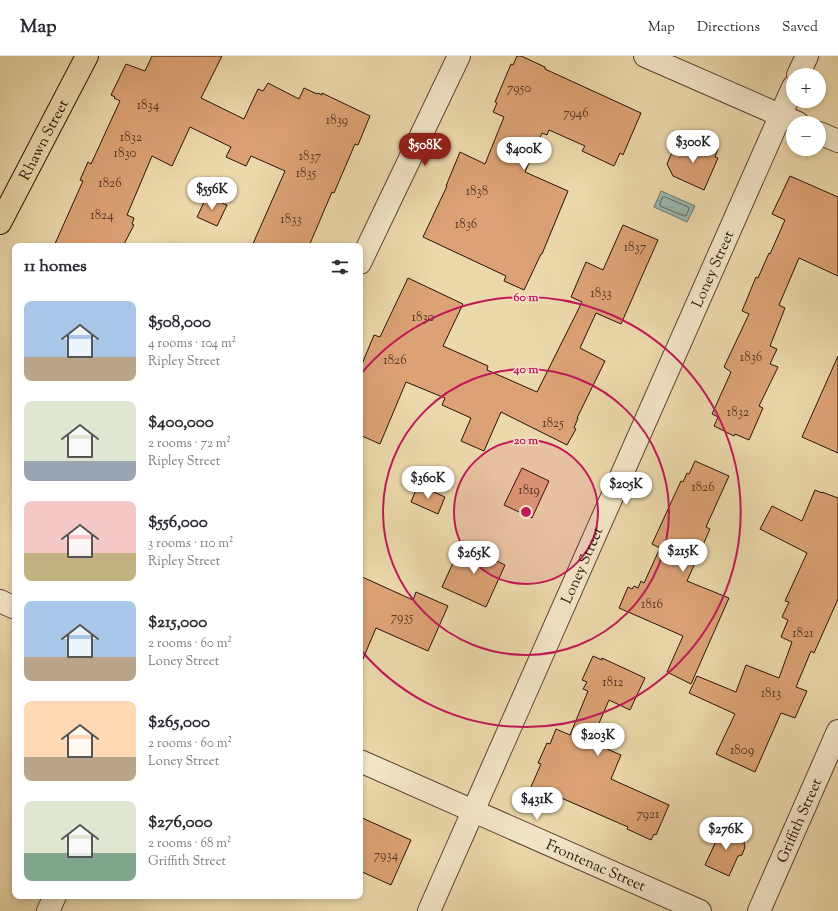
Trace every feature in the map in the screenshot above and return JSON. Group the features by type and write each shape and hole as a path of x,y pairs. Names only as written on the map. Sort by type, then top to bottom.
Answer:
{"main road":[{"name":"Rhawn Street","path":"0,223 87,56"}],"street":[{"path":"363,257 459,56"},
{"path":"645,56 786,118"},
{"path":"801,68 807,56"},
{"name":"Loney Street","path":"429,911 473,811 786,126"},
{"path":"826,135 838,141"},
{"path":"0,601 12,607"},
{"name":"Griffith Street","path":"759,911 838,730"},
{"name":"Frontenac Street","path":"363,762 700,911"},
{"path":"48,911 54,899"}],"water":[{"path":"661,191 695,206 687,222 654,207"}],"building":[{"path":"152,56 222,56 201,98 244,119 258,89 263,91 268,83 299,99 304,88 317,94 322,95 322,93 370,116 358,145 355,144 334,193 332,192 310,243 253,243 285,171 251,156 246,166 226,157 231,147 190,127 172,166 152,156 127,215 134,218 132,224 134,225 125,243 55,243 83,181 80,180 88,162 91,164 120,101 111,95 126,64 145,71"},
{"path":"517,56 521,56 545,67 545,69 641,113 623,155 620,153 614,166 582,151 585,146 549,130 547,135 542,133 525,172 568,191 542,254 524,290 504,281 506,276 423,237 447,186 460,152 485,164 504,117 493,112 497,103 495,102 511,64 513,65"},
{"path":"697,140 718,149 715,157 718,158 704,190 673,176 667,164 676,143 691,150 692,147 694,148"},
{"path":"790,176 838,197 838,276 799,258 779,305 785,308 770,346 777,349 770,364 778,367 759,406 763,408 749,440 735,434 734,436 714,426 718,417 712,414 731,372 724,367 749,314 742,311 756,277 758,278 785,220 772,214"},
{"path":"207,196 227,205 217,226 197,217"},
{"path":"623,225 658,240 621,324 596,313 580,348 605,361 577,418 574,428 576,429 567,445 501,412 484,451 461,441 471,418 442,405 445,398 406,382 380,444 363,436 363,362 374,335 380,337 408,278 463,304 443,346 488,366 487,370 537,392 582,302 571,297 586,262 603,270"},
{"path":"838,356 838,453 802,437"},
{"path":"695,461 729,476 706,527 710,529 687,581 729,598 691,684 667,672 683,636 619,608 628,587 632,589 634,586 638,588 641,581 644,583 660,548 652,544 681,481 683,482 687,473 689,474"},
{"path":"522,468 549,481 532,518 504,505"},
{"path":"418,485 445,497 438,514 411,502"},
{"path":"815,490 838,498 838,599 814,653 811,651 796,687 807,691 795,718 781,713 755,772 716,754 735,714 689,693 697,676 736,692 746,665 779,678 792,642 781,637 788,620 782,617 789,602 785,601 807,553 760,529 772,506 802,521"},
{"path":"463,541 482,550 481,553 505,565 486,607 442,587"},
{"path":"363,577 413,600 416,592 448,606 428,651 376,628 363,659"},
{"path":"593,656 602,660 602,658 645,678 630,710 609,700 591,742 621,755 611,779 669,805 656,835 654,834 651,840 627,829 628,827 559,797 557,801 530,789 541,764 538,763 547,743 550,744 556,729 570,735 588,691 583,689 587,682 582,680"},
{"path":"363,818 411,840 391,885 363,872"},
{"path":"723,826 746,837 742,855 738,856 729,876 705,865"}]}
